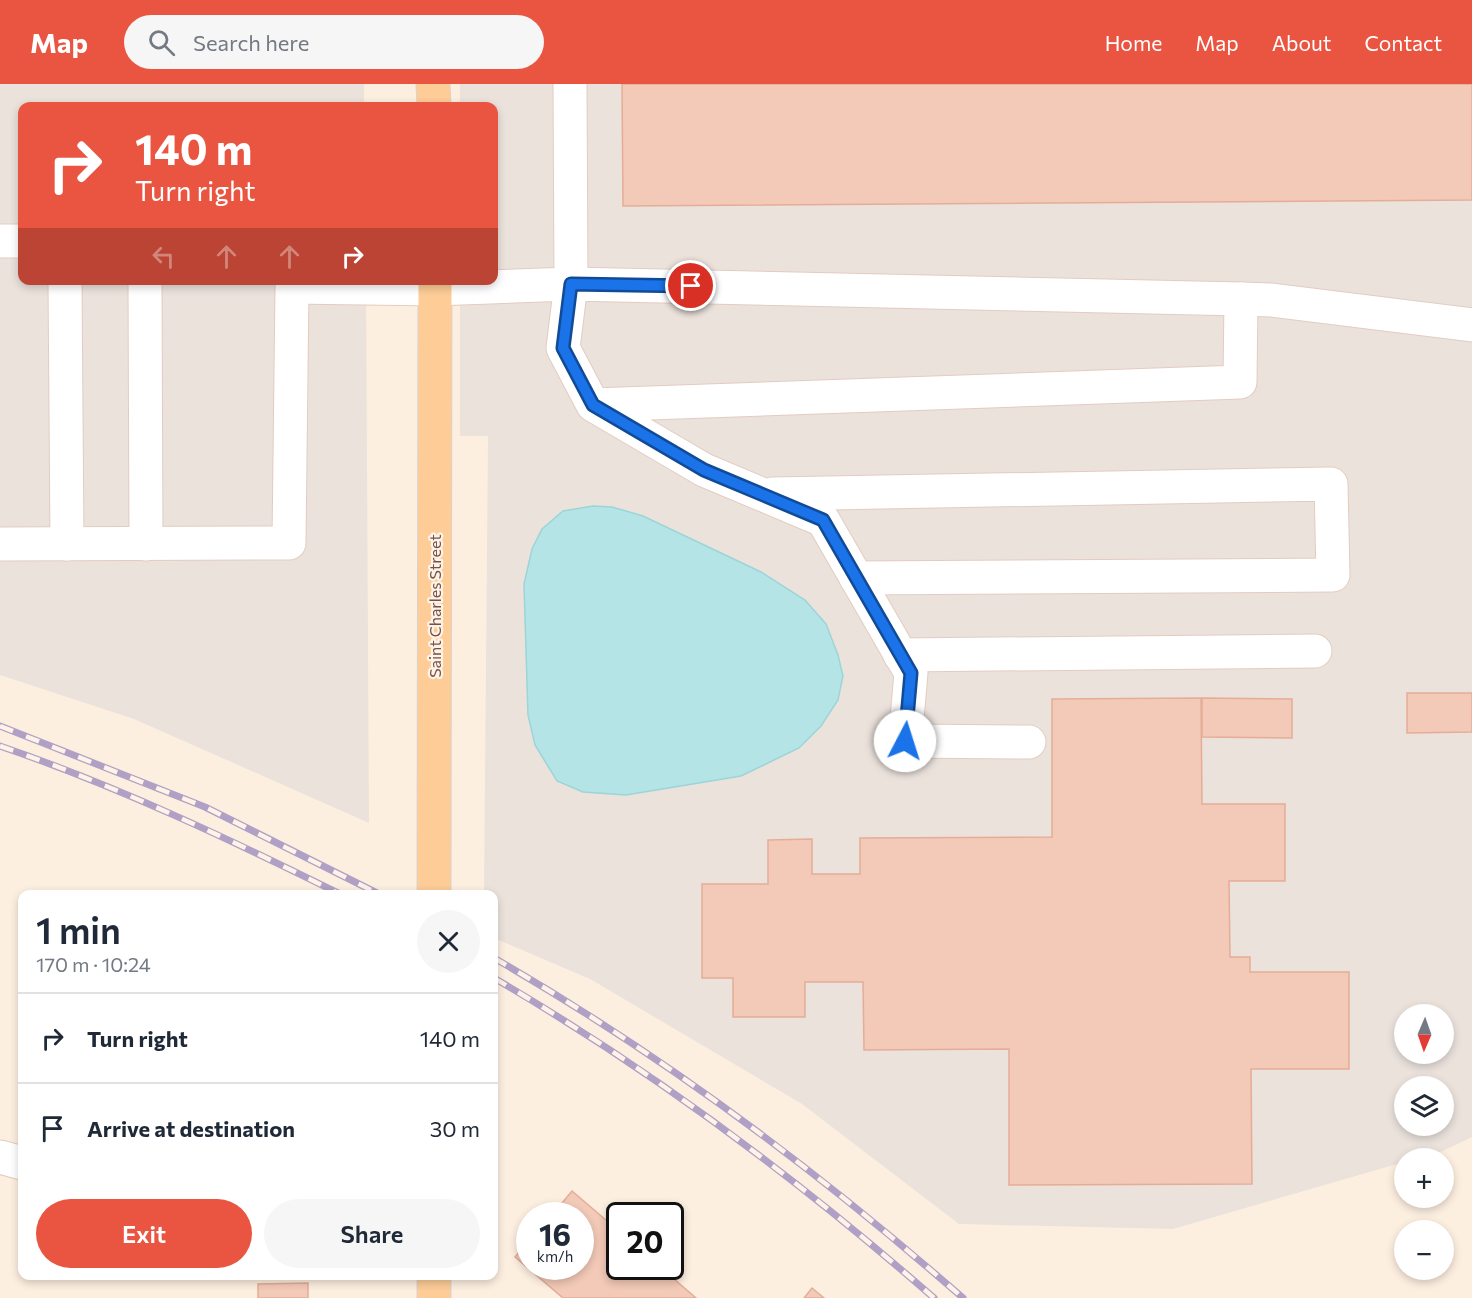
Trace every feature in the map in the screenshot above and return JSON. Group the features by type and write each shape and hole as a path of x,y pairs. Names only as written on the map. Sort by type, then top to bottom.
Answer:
{"main road":[{"path":"433,84 434,102"},
{"name":"Saint Charles Street","path":"434,890 435,296"},
{"path":"434,1280 434,1298"}],"lane":[{"path":"570,84 571,284 563,348 593,405 704,470 823,520 911,673 905,741 1029,742"},
{"path":"0,241 18,241"},
{"path":"298,285 435,296 571,284 1272,300 1472,325"},
{"path":"65,285 67,544"},
{"path":"145,285 146,543"},
{"path":"0,544 289,543 286,285"},
{"path":"593,405 1240,382 1241,299"},
{"path":"761,494 1330,484 1333,575 856,578"},
{"path":"900,655 1315,651"},
{"path":"0,1157 18,1162"}],"shaded area":[{"path":"0,84 364,84 364,102 18,102 18,285 366,285 369,823 134,719 0,675"},
{"path":"460,84 1472,84 1472,1137 1449,1148 1394,1148 1394,1165 1173,1229 959,1224 802,1104 590,979 498,940 498,890 484,890 488,436 460,436 460,285 498,285 498,102 460,102"}],"water":[{"path":"593,506 612,507 643,516 761,572 805,600 826,624 843,676 838,700 821,726 799,748 741,776 626,795 583,792 557,781 535,745 528,715 524,584 532,549 542,529 563,511"}],"building":[{"path":"622,84 1472,84 1472,200 623,206"},
{"path":"1407,693 1472,693 1472,732 1407,733"},
{"path":"1201,698 1202,804 1285,804 1285,881 1229,881 1230,957 1250,957 1250,972 1349,972 1349,1069 1251,1069 1252,1184 1009,1185 1009,1049 864,1050 863,982 805,982 805,1017 733,1017 733,978 702,978 702,884 768,884 768,840 812,839 812,874 860,874 860,838 1052,837 1052,699"},
{"path":"1202,698 1292,699 1292,738 1202,737"},
{"path":"572,1191 585,1202 563,1202"},
{"path":"594,1210 606,1220 606,1280 675,1280 696,1298 563,1298 542,1280 594,1280"},
{"path":"308,1283 308,1298 258,1298 258,1284"},
{"path":"812,1288 824,1298 804,1298"}],"railway":[{"path":"0,726 205,807 371,890"},
{"path":"0,746 87,778 172,814 332,890"},
{"path":"498,960 617,1034 737,1116 852,1205 963,1298"},
{"path":"498,980 666,1088 776,1168 934,1298"}],"route":[{"path":"691,286 571,284 563,348 593,405 704,470 823,520 911,673 905,741"}]}
